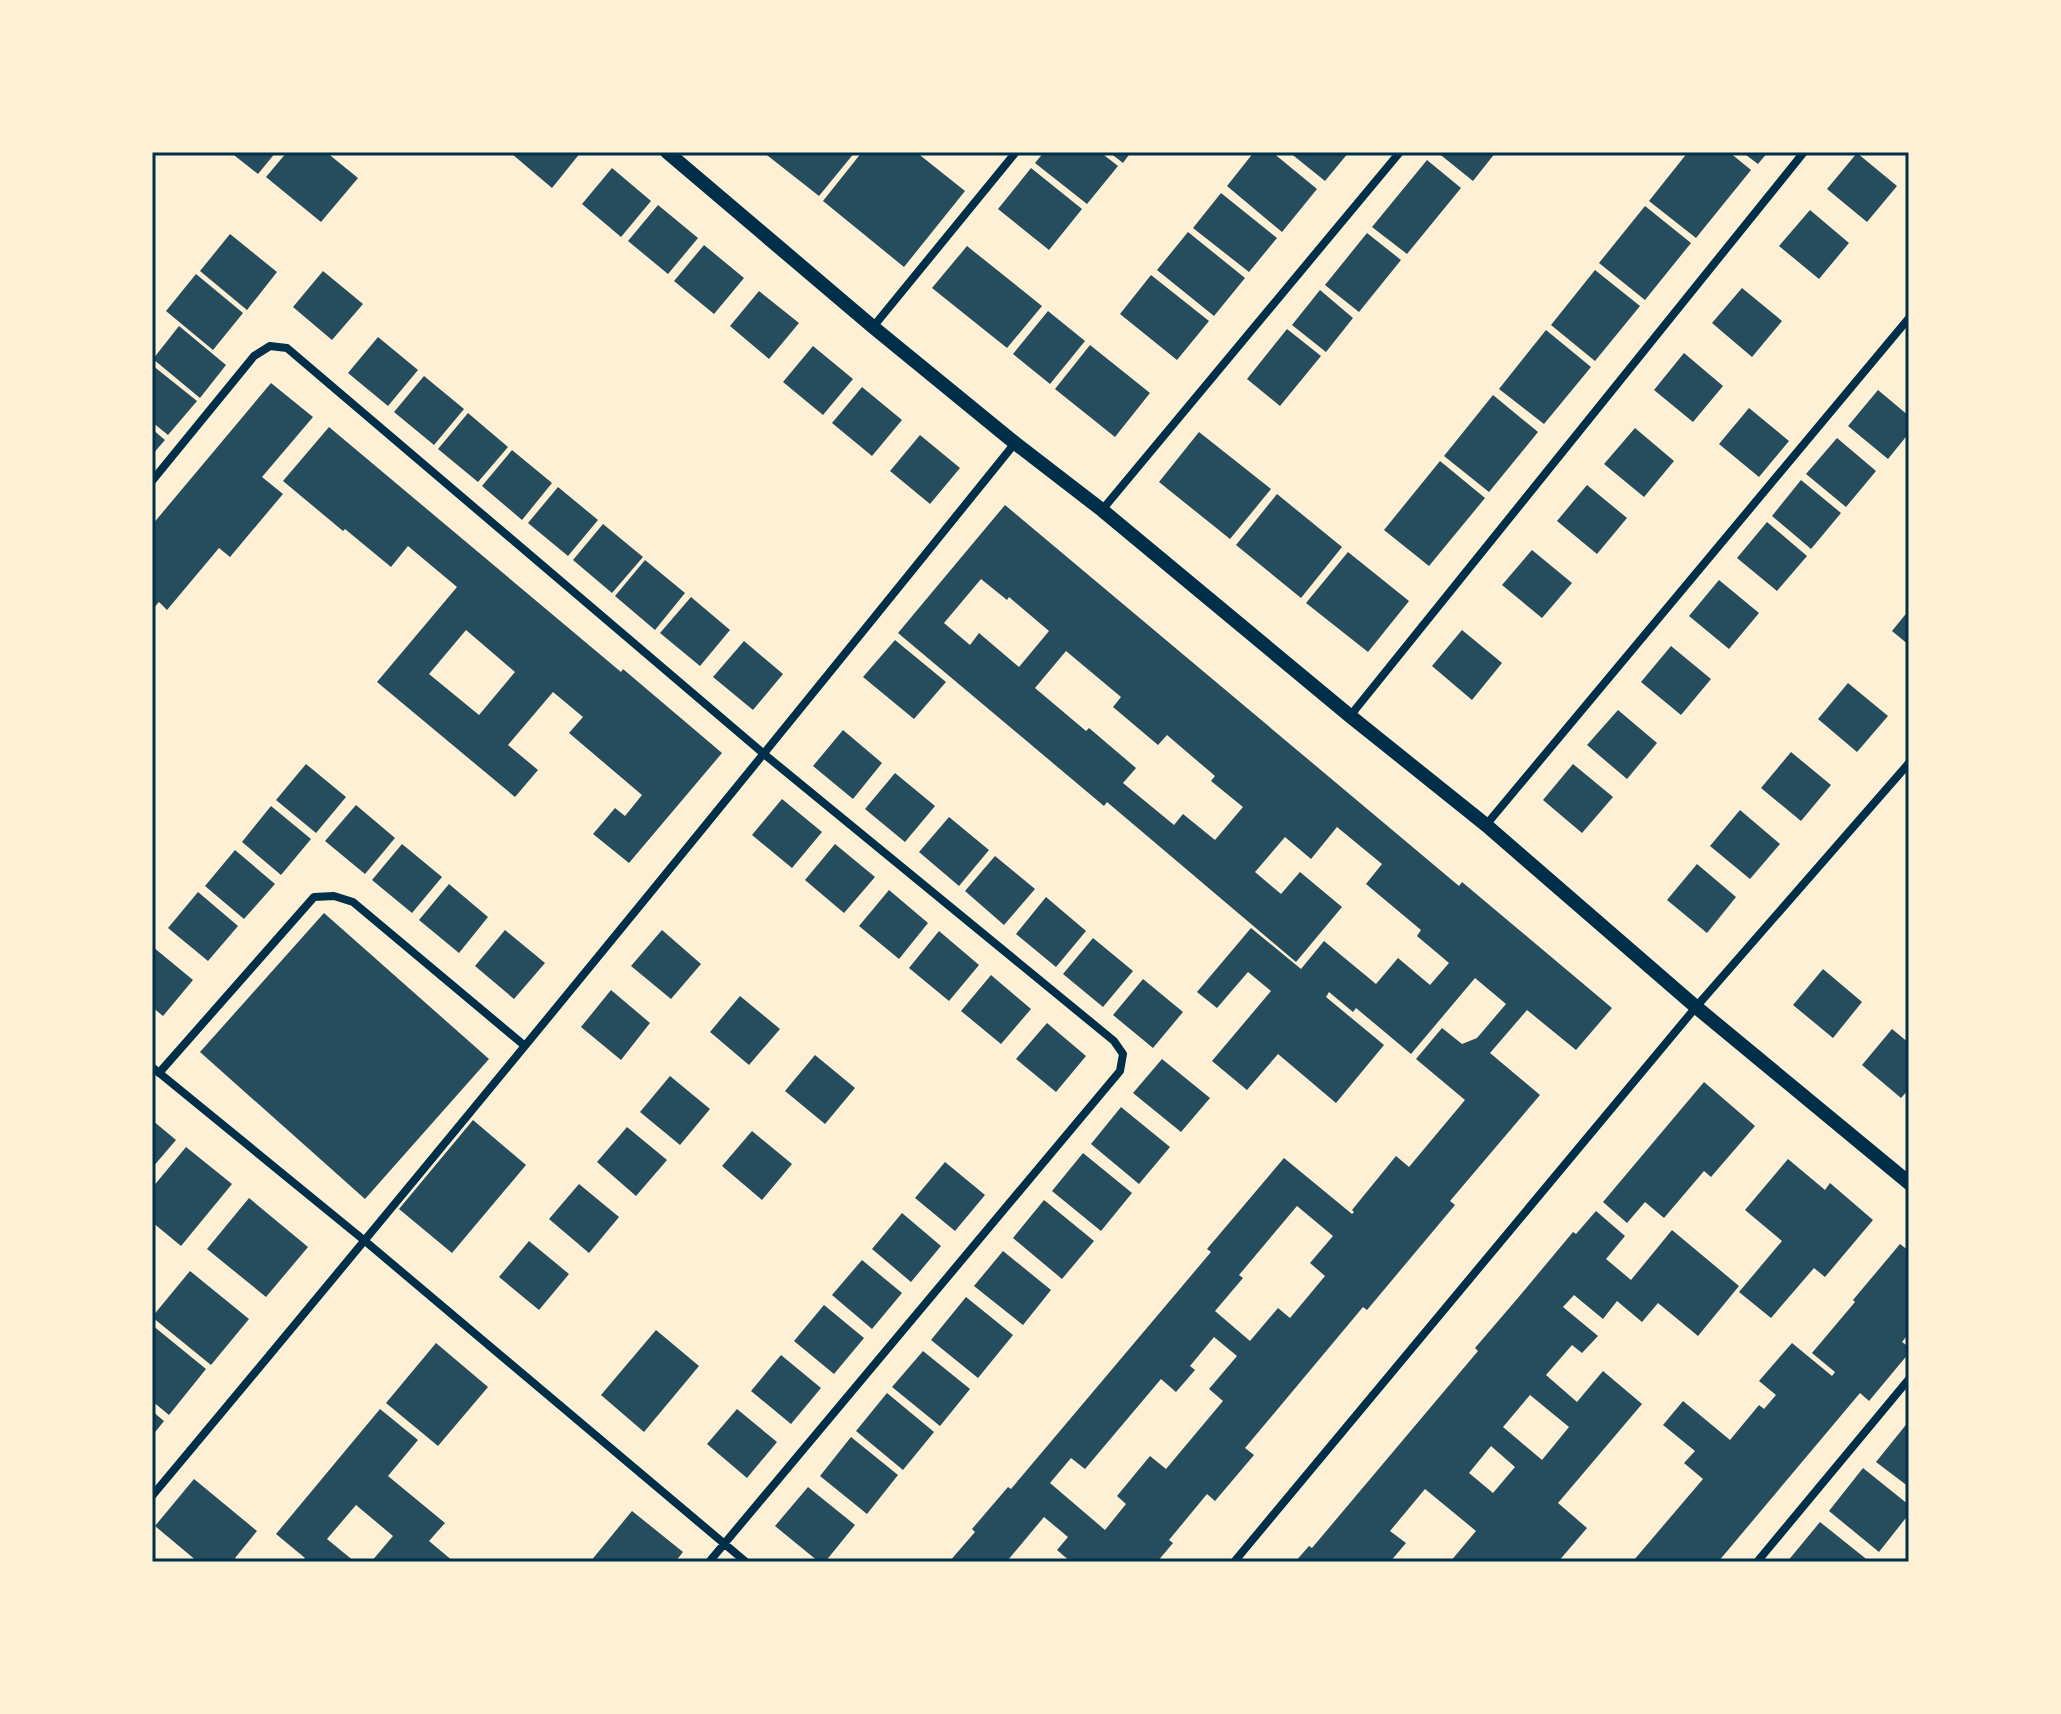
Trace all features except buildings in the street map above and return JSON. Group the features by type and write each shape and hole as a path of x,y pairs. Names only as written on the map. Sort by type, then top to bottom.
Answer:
{"street":[{"path":"667,152 873,327 1486,825 1696,1007 1909,1183"},
{"path":"873,327 1016,152"},
{"path":"1102,510 1400,152"},
{"path":"1350,716 1804,152"},
{"path":"1486,825 1909,318"},
{"path":"152,481 254,356 270,346 287,348 764,754 1114,1041 1123,1054 1120,1071 709,1562"},
{"path":"152,1496 525,1046 1015,443"},
{"path":"1234,1562 1696,1007 1909,763"},
{"path":"525,1046 353,902 334,896 314,897 156,1070 365,1241 746,1562"},
{"path":"1757,1562 1909,1379"}]}
